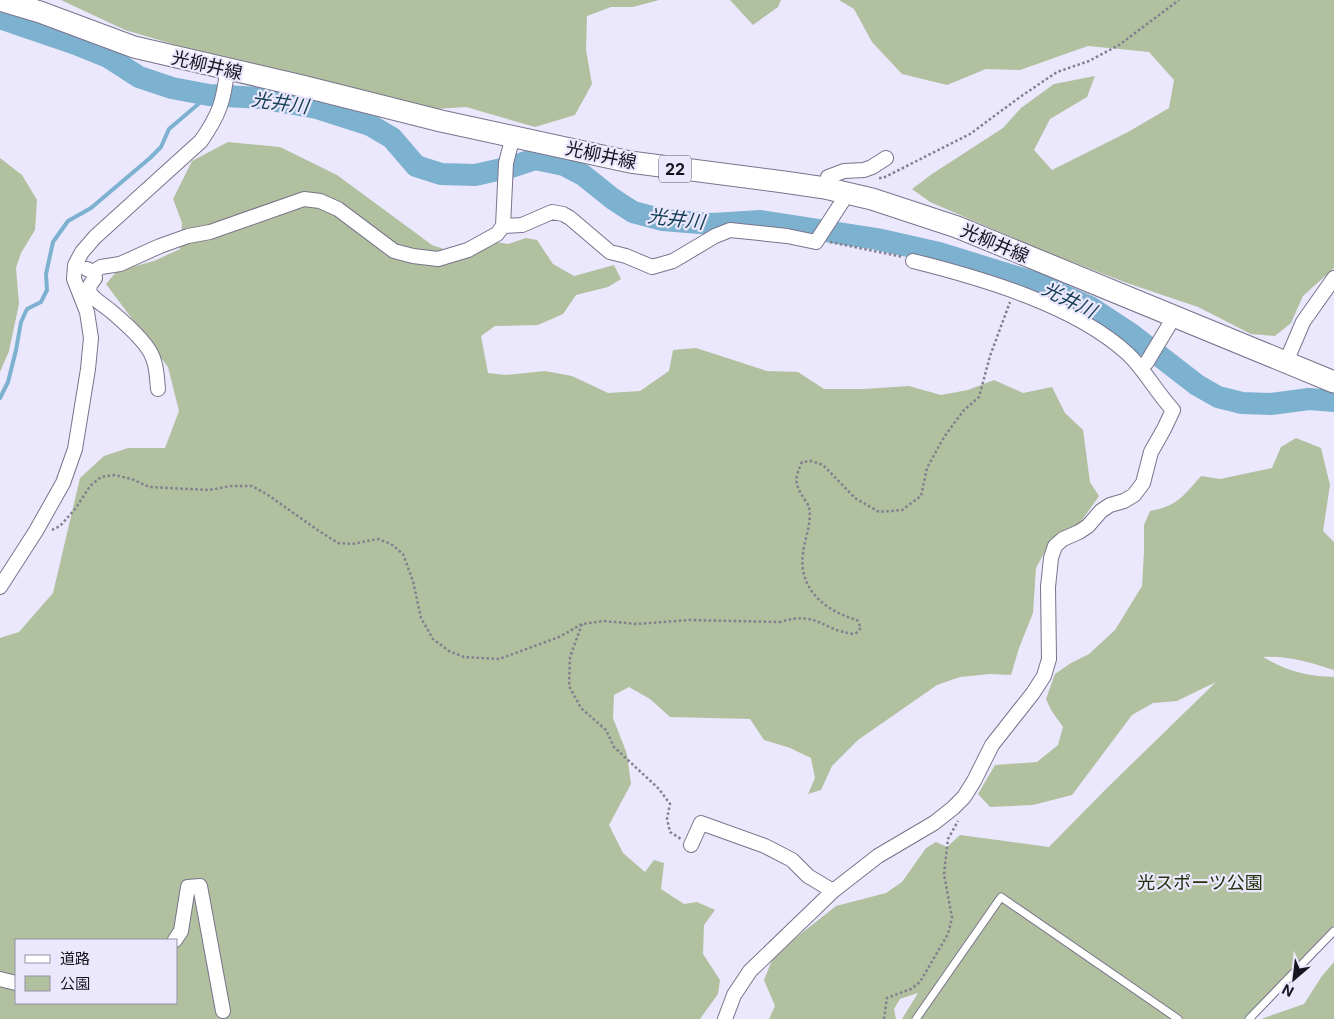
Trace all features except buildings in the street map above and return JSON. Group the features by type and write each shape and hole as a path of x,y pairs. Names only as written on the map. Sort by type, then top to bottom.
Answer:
{"main road":[{"name":"光柳井線","path":"0,0 40,12 134,47 226,78 302,86 404,113 630,162 835,190 872,199 957,227 1334,382"}],"street":[{"path":"0,587 36,531 63,483 75,449 91,338 86,312 74,279 75,265 82,252 95,237 201,140 214,123 221,107 226,78"},
{"path":"93,272 101,267 120,264 179,239 210,232 304,199 320,201 338,209 394,251 413,256 438,259 468,250 498,234 503,226 506,170 513,136"},
{"path":"503,226 522,225 552,212 563,214 610,252 626,256 652,267 673,261 715,236 730,230 787,236 816,242 842,202 828,177 844,171 864,170 886,158"},
{"path":"725,1019 734,995 750,971 833,891 878,856 934,823 964,797 992,746 1044,676 1049,659 1048,587 1051,558 1055,546 1063,539 1088,526 1101,511 1110,505 1124,501 1134,495 1143,484 1151,452 1173,410 1160,397 1144,365 1112,341 1077,319 1058,309 1014,292 913,261"},
{"path":"75,265 93,272 95,278 90,285 89,292 93,298 126,324 148,350 153,359 158,389"},
{"path":"1286,362 1303,322 1334,278"},
{"path":"1144,365 1174,317"},
{"path":"691,845 701,823 765,846 792,860 808,876 833,891"},
{"path":"175,939 181,931 188,887 200,886 223,1011"},
{"path":"0,979 15,983"}],"lane":[{"path":"916,1019 1001,897 1178,1019"},
{"path":"1249,1019 1334,931"}],"path":[{"path":"864,170 866,174 873,178 883,178 970,134 1058,72 1089,61 1119,45 1179,0"},
{"path":"819,239 909,258 913,261"},
{"path":"36,531 48,532 60,526 76,508 90,486 101,477 114,474 132,479 149,487 209,490 231,486 252,486 338,543 352,544 378,539 391,544 403,554 413,580 421,618 433,639 449,651 464,657 499,659 559,637 582,624 604,621 637,624 689,620 780,622 793,618 810,618 824,623 841,633 855,634 861,628 857,620 836,612 817,599 808,588 802,570 803,553 810,524 809,506 797,488 796,474 802,462 811,461 823,465 855,498 879,512 902,510 921,496 927,468 944,437 964,410 979,397 990,356 1014,292"},
{"path":"582,624 570,657 569,686 581,708 606,730 614,747 659,789 670,804 667,819 670,832 691,845"},
{"path":"884,1019 888,998 911,989 920,982 948,934 952,918 944,874 948,839 964,811 966,803 964,797"}],"green space":[{"path":"61,0 659,0 633,7 611,7 587,16 586,50 592,84 575,115 535,127 466,107 436,109 210,55 125,30"},
{"path":"730,0 781,0 778,7 753,25"},
{"path":"839,0 1334,0 1334,268 1303,296 1291,323 1275,336 1251,334 1198,307 1127,283 1046,252 930,202 912,189 1003,128 1021,108 1054,84 1095,76 1087,97 1050,119 1034,150 1052,170 1128,132 1169,108 1174,80 1149,52 1088,46 1020,70 986,69 947,85 902,74 872,42 854,9"},
{"path":"228,142 280,147 337,175 432,245 464,256 495,242 508,244 526,238 537,240 553,264 574,276 614,265 621,279 608,287 576,295 563,314 538,325 495,326 481,336 488,373 506,375 545,371 572,376 608,393 640,391 669,371 673,350 696,348 767,371 798,372 824,389 909,386 941,395 968,390 994,380 1023,393 1052,387 1065,413 1083,430 1090,482 1099,496 1080,523 1051,540 1036,568 1033,613 1011,675 989,674 960,677 937,685 858,740 832,766 821,790 808,794 815,778 811,758 790,748 764,740 750,719 670,717 650,699 629,687 614,695 613,718 627,754 631,784 609,825 623,853 645,872 654,860 664,863 661,889 684,904 697,902 715,910 704,925 703,954 720,980 718,994 700,1019 0,1019 0,638 19,632 53,593 80,478 104,456 128,448 165,448 179,411 168,367 106,284 117,271 154,261 180,249 182,223 173,199 192,161"},
{"path":"0,158 22,175 37,200 35,230 21,253 16,268 19,304 9,351 0,372"},
{"name":"光スポーツ公園","path":"1296,438 1321,448 1330,485 1323,531 1334,542 1334,670 1290,658 1263,657 1297,672 1334,677 1334,936 1253,1019 902,1019 918,993 900,999 894,1009 896,1019 769,1019 775,1006 764,980 774,955 836,906 886,893 902,882 926,848 936,842 947,847 960,835 1049,847 1216,682 1177,701 1153,703 1132,715 1072,795 1033,805 990,807 978,794 995,765 1037,762 1058,745 1063,727 1046,699 1055,674 1089,654 1115,630 1142,586 1144,525 1150,511 1174,503 1201,476 1220,479 1272,468 1281,447"},
{"path":"1334,962 1334,1019 1261,1019 1304,1004 1322,976"}],"waterway":[{"name":"光井川","path":"0,18 108,57 139,77 172,88 209,95 259,98 317,108 370,125 392,138 416,166 441,174 475,175 511,167 535,159 564,165 583,175 633,212 663,220 712,224 761,221 877,239 939,253 1036,283 1090,307 1131,334 1197,385 1218,397 1242,403 1271,404 1309,399 1334,401"},
{"path":"0,398 8,382 21,322 27,309 41,302 47,290 46,274 53,242 68,221 91,208 150,158 161,147 169,129 209,95"}]}
